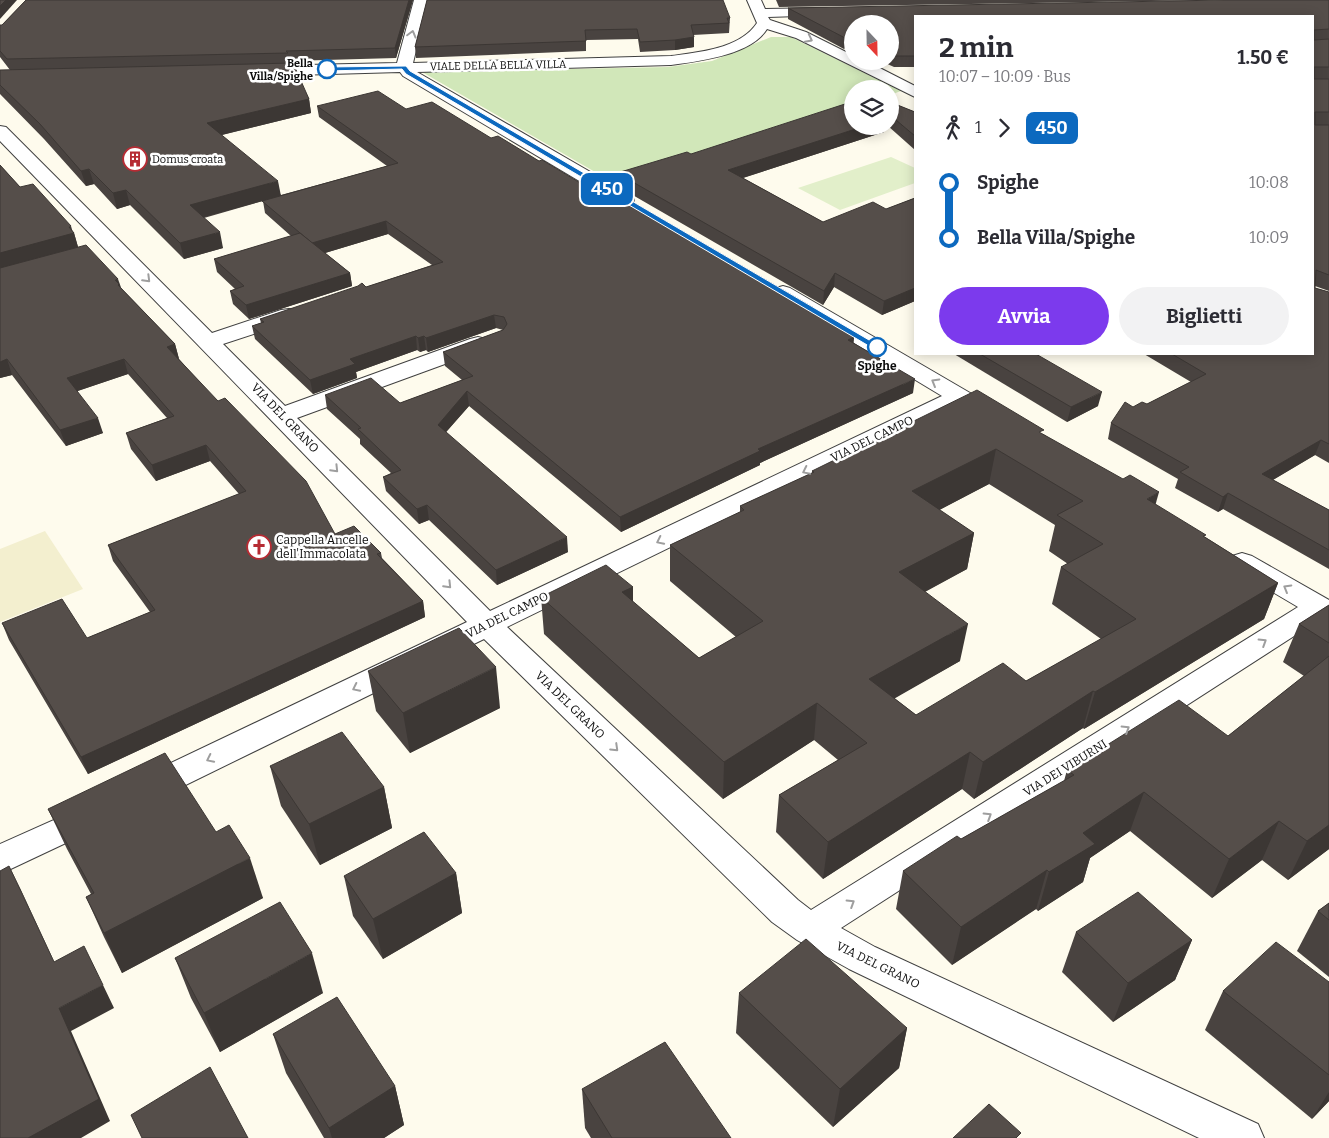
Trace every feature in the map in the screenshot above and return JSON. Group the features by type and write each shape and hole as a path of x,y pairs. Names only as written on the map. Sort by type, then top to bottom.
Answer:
{"street":[{"path":"421,0 404,67 408,72 646,212"},
{"path":"759,12 836,12"},
{"path":"759,12 844,56"},
{"name":"VIALE DELLA BELLA VILLA","path":"246,71 660,62 688,59 717,53 758,33 759,12"},
{"path":"871,70 914,92"},
{"name":"VIA DEL GRANO","path":"0,131 100,248 210,341 487,625 773,900 810,929 862,958 1243,1138"},
{"path":"765,282 1012,426"},
{"path":"210,341 308,309"},
{"path":"282,415 496,337"},
{"name":"VIA DEL CAMPO","path":"0,860 960,396"},
{"path":"1225,552 1324,610"},
{"name":"VIA DEI VIBURNI","path":"810,929 1324,610"}],"shaded area":[{"path":"45,531 83,589 0,622 0,549"}],"green space":[{"path":"771,37 791,37 844,63 844,70 858,70 879,80 844,80 844,108 609,180 422,72 668,67 712,61"},
{"path":"891,157 914,168 914,183 840,210 798,188"}],"building":[{"path":"0,0 6,0 0,6"},
{"path":"26,0 409,0 395,48 286,51 288,53 7,59 0,51 0,25"},
{"path":"427,0 723,0 730,18 727,18 729,23 691,25 694,37 675,40 640,42 637,29 585,30 586,41 415,47"},
{"path":"1224,0 1329,0 1329,29 1314,30 1314,15 914,15 914,56 899,56 899,15 844,15 844,37 788,8"},
{"path":"1329,39 1329,67 1314,67 1314,40"},
{"path":"293,63 309,99 207,123 278,181 190,205 220,232 180,243 126,190 113,193 89,169 81,171 40,124 0,85 0,70"},
{"path":"1314,79 1329,79 1329,112 1315,112 1315,125 1329,125 1329,275 1316,270 1315,288 1329,292 1329,444 1321,440 1262,474 1329,510 1329,550 1228,493 1223,497 1180,472 1189,467 1111,423 1125,402 1133,407 1142,402 1147,404 1206,374 1174,355 1314,355"},
{"path":"378,91 406,109 432,102 491,138 498,136 582,184 595,180 814,308 812,311 854,337 848,340 915,379 758,449 760,451 620,517 467,391 438,425 567,537 496,570 427,505 417,509 383,477 401,470 358,429 361,428 325,395 371,378 400,403 473,376 443,352 503,330 507,324 504,317 494,315 426,338 424,336 418,338 416,336 350,359 355,364 310,380 252,326 264,322 260,319 362,283 366,287 443,262 386,221 312,243 262,201 398,163 317,106"},
{"path":"844,104 844,133 728,170 823,222 873,202 886,209 914,198 914,288 884,301 835,273 824,291 617,173 687,152 691,154"},
{"path":"899,106 914,112 914,135 899,123"},
{"path":"0,165 20,187 33,184 71,226 69,227 74,233 0,253"},
{"path":"300,233 350,273 246,305 230,291 244,286 214,259"},
{"path":"86,245 118,279 115,280 118,285 175,344 167,347 218,401 225,398 306,481 335,534 354,526 381,553 377,554 423,601 81,757 2,623 62,599 87,638 155,610 108,545 246,491 206,445 152,465 126,433 174,416 124,359 67,378 98,418 60,430 7,359 0,362 0,268"},
{"path":"982,355 1038,355 1102,392 1071,407"},
{"path":"977,390 1044,430 1039,432 1123,479 1130,475 1159,492 1147,499 1206,535 1203,536 1278,583 1095,692 1093,691 983,762 970,752 828,842 779,795 867,743 817,703 724,762 541,597 606,565 633,587 622,592 699,658 763,621 670,545 744,510 740,506 814,472 812,471","holes":["996,449 1083,501 1057,515 1103,544 1061,567 1136,619 1026,681 1003,663 916,715 869,679 968,624 899,572 974,533 912,491"]},
{"path":"1329,605 1329,643 1299,624"},
{"path":"459,628 496,667 403,713 368,671"},
{"path":"1329,656 1329,825 1307,841 1279,821 1229,859 1144,792 1083,833 1095,844 1049,872 1047,870 961,927 903,871 957,836 961,839 1074,775 1067,770 1179,700 1228,736"},
{"path":"342,732 384,787 309,824 270,766"},
{"path":"165,753 216,832 229,825 250,858 104,933 86,897 94,893 48,809"},
{"path":"424,832 456,873 373,919 344,876"},
{"path":"9,866 54,962 84,946 103,985 59,1008 99,1099 28,1138 0,1138 0,871"},
{"path":"1138,892 1192,940 1128,983 1076,932"},
{"path":"280,902 312,953 204,1013 175,958"},
{"path":"1329,903 1329,920 1318,911"},
{"path":"806,939 907,1028 840,1089 739,993"},
{"path":"1276,942 1329,982 1329,1075 1223,991"},
{"path":"337,997 395,1086 329,1128 273,1034"},
{"path":"665,1042 731,1138 612,1138 582,1089"},
{"path":"210,1067 248,1138 142,1138 131,1115"},
{"path":"989,1104 1021,1133 1016,1138 953,1138"}],"bus line":[{"name":"450","path":"327,69 404,67 408,72 877,347"}],"place":[{"name":"Bella Villa/Spighe","path":"327,69"},
{"name":"Domus croata","path":"135,159"},
{"name":"Spighe","path":"877,347"},
{"name":"Cappella Ancelle dell'Immacolata","path":"259,547"}]}
